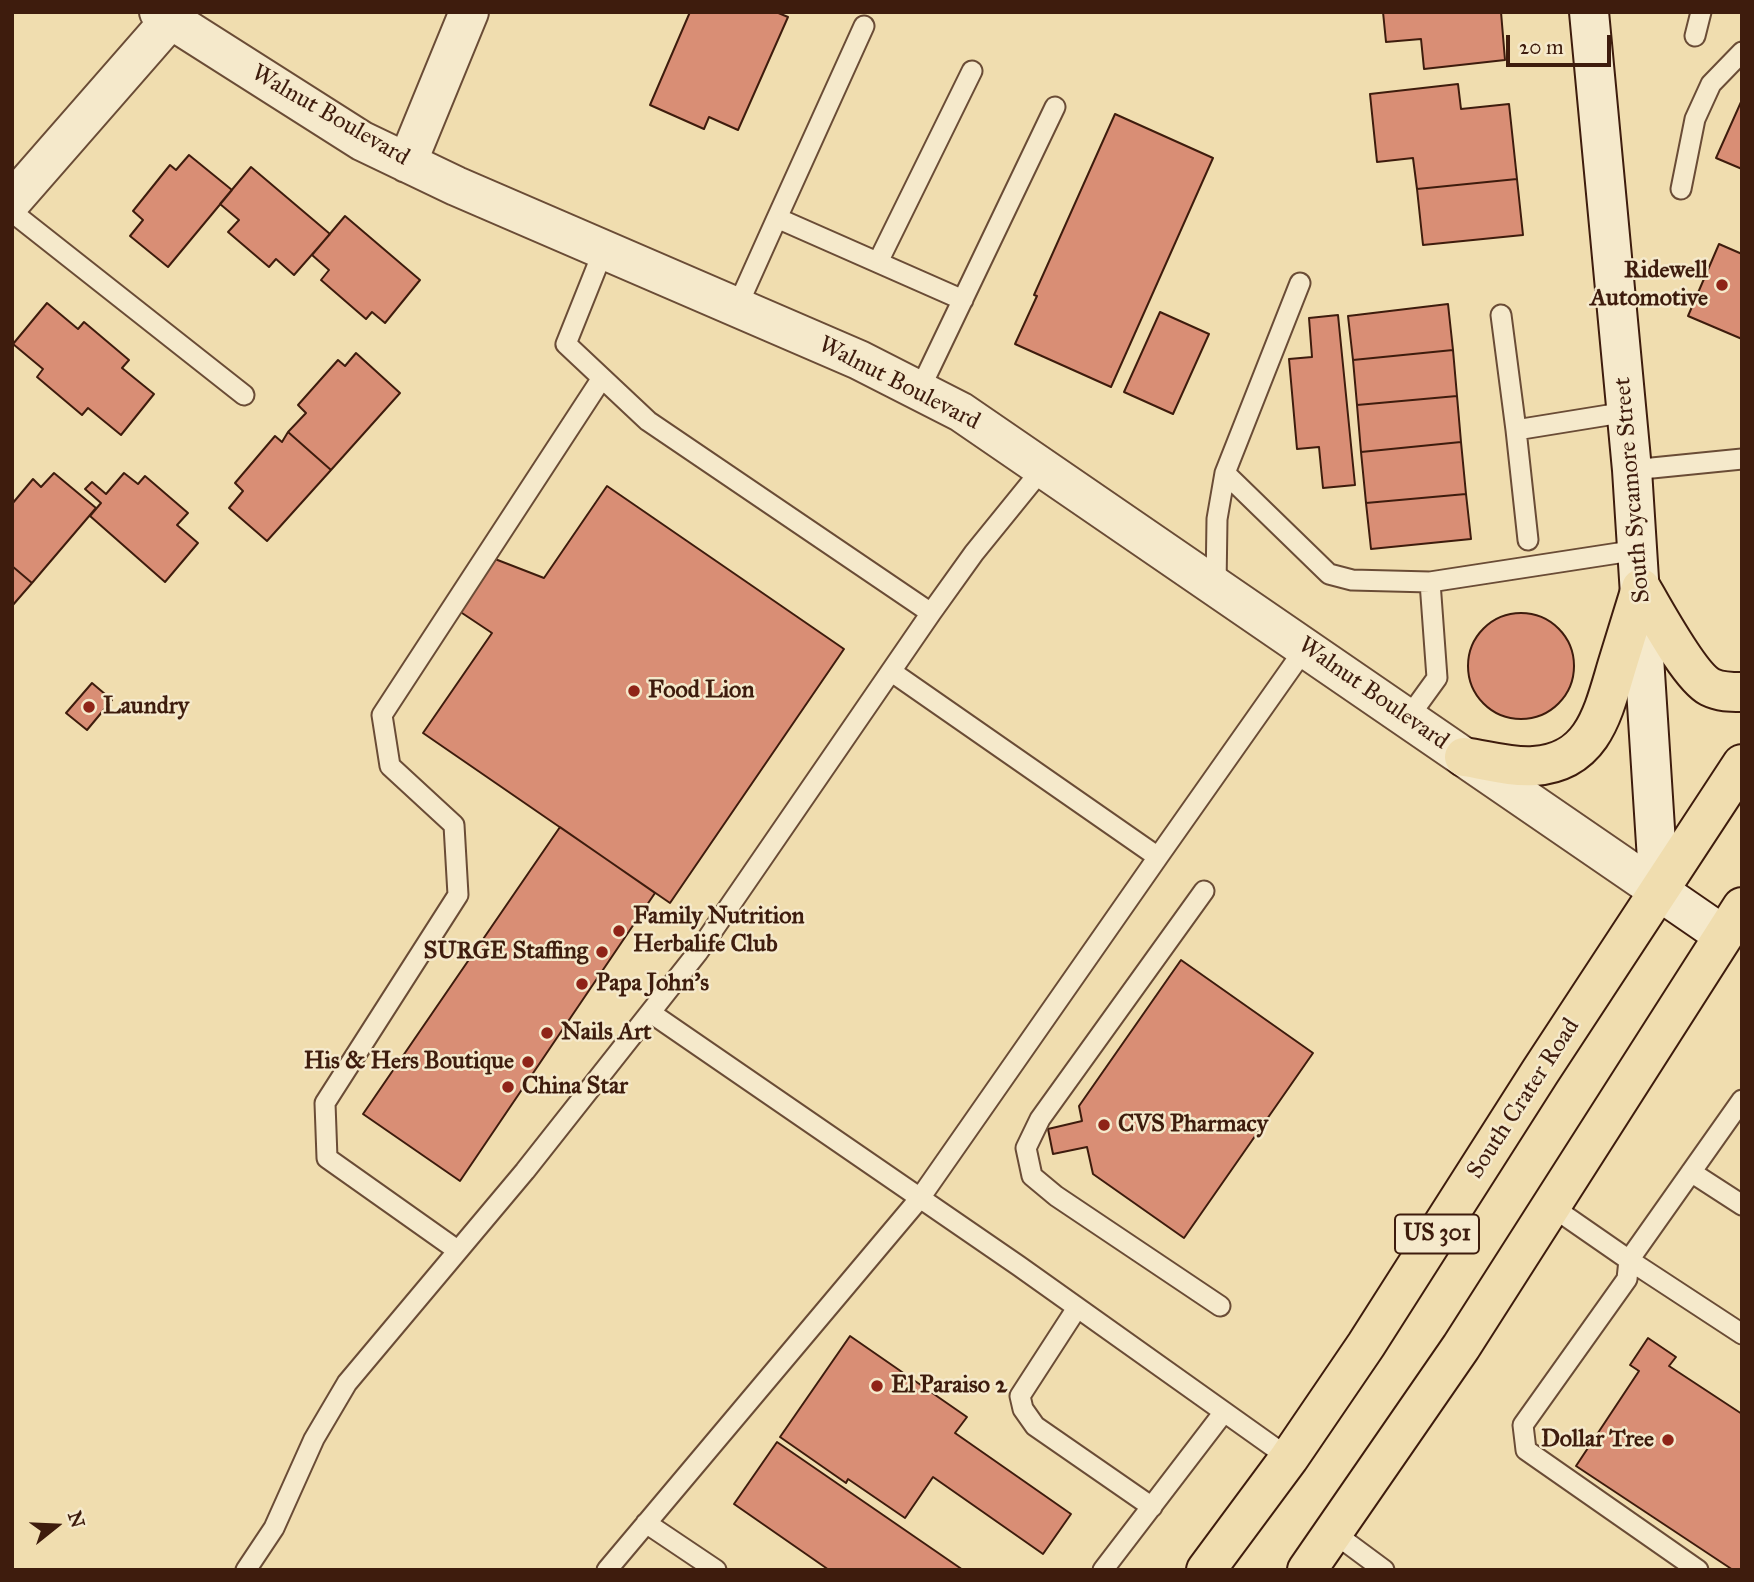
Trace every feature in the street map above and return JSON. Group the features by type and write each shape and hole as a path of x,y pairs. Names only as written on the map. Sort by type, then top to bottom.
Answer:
{"main road":[{"path":"1641,588 1695,674 1708,686 1725,692 1742,692"},
{"path":"1464,757 1532,766 1552,763 1572,755 1586,742 1600,720 1641,588"},
{"name":"South Crater Road","path":"1206,1570 1289,1458 1366,1345 1540,1072 1742,764"},
{"name":"US 301","path":"1307,1570 1461,1347 1551,1206 1736,930"}],"street":[{"path":"407,163 469,12"},
{"name":"South Sycamore Street","path":"1589,12 1632,470 1659,891"},
{"path":"12,201 165,16"},
{"name":"Walnut Boulevard","path":"165,16 362,141 859,360 961,412 1659,891"},
{"path":"1659,891 1736,930"}],"lane":[{"path":"1695,36 1701,12"},
{"path":"737,307 864,26"},
{"path":"1681,189 1695,119 1711,84 1742,52"},
{"path":"878,262 972,71"},
{"path":"919,391 1055,107"},
{"path":"12,212 244,395"},
{"path":"777,218 963,300"},
{"path":"604,249 566,344 648,421 931,613"},
{"path":"1216,587 1217,519 1225,473 1300,283"},
{"path":"1501,315 1528,540"},
{"path":"457,1250 327,1158 325,1102 458,895 454,825 390,766 382,715 602,378"},
{"path":"1516,430 1627,412"},
{"path":"1632,470 1742,460"},
{"path":"246,1570 274,1528 314,1439 347,1383 525,1171 698,952 931,613 974,553 1044,468"},
{"path":"1225,473 1329,574 1352,580 1430,582 1638,550"},
{"path":"1408,718 1437,678 1430,582"},
{"path":"607,1570 920,1198 1306,648"},
{"path":"891,672 1158,857"},
{"path":"1204,891 1040,1119 1026,1148 1032,1176 1056,1196 1220,1306"},
{"path":"651,1013 920,1198 1289,1458"},
{"path":"1698,1570 1527,1450 1523,1425 1627,1279 1629,1260 1742,1100"},
{"path":"1691,1172 1742,1205"},
{"path":"1551,1206 1742,1334"},
{"path":"1077,1308 1020,1396 1023,1409 1035,1426 1152,1507"},
{"path":"1104,1570 1224,1412"},
{"path":"646,1523 716,1570"},
{"path":"1334,1533 1384,1570"}],"building":[{"path":"690,12 776,12 788,17 738,130 709,117 704,129 650,105"},
{"path":"1383,12 1501,12 1505,60 1424,69 1421,39 1386,42"},
{"path":"1458,84 1461,109 1509,104 1517,179 1417,189 1413,158 1377,162 1370,94"},
{"path":"1742,103 1742,169 1716,158"},
{"path":"1115,114 1213,158 1111,387 1015,344 1037,296 1034,295"},
{"path":"189,155 232,190 168,267 130,236 143,220 133,211 170,165 176,170"},
{"path":"251,167 330,234 294,275 276,259 269,267 228,232 239,220 220,204"},
{"path":"1517,179 1523,235 1423,245 1417,189"},
{"path":"345,216 420,280 385,323 372,312 366,319 321,280 329,270 312,255"},
{"name":"Ridewell Automotive","path":"1719,244 1742,254 1742,339 1688,316"},
{"path":"47,303 78,329 84,322 129,360 122,368 154,394 121,435 88,408 82,415 37,377 43,369 13,344"},
{"path":"1448,304 1453,350 1353,360 1348,316"},
{"path":"1160,312 1209,334 1173,414 1124,392"},
{"path":"1338,315 1355,485 1323,488 1319,447 1297,449 1289,359 1312,357 1309,318"},
{"path":"1453,350 1457,396 1357,405 1353,360"},
{"path":"356,353 400,393 331,470 288,432 306,413 298,405 338,360 345,366"},
{"path":"1457,396 1461,442 1361,452 1357,405"},
{"path":"288,432 331,470 267,541 229,508 243,491 235,483 275,436 282,442"},
{"path":"1461,442 1466,494 1366,503 1361,452"},
{"path":"54,473 96,508 32,583 12,566 12,504 33,479 41,487"},
{"path":"124,473 138,484 145,476 188,513 177,525 198,543 165,582 90,516 101,503 85,489 92,482 106,494"},
{"name":"Food Lion","path":"607,486 844,649 670,903 423,733 492,633 459,611 495,559 544,578"},
{"path":"1466,494 1471,539 1371,549 1366,503"},
{"path":"12,566 32,583 12,606"},
{"path":"1521,613 1541,617 1558,629 1570,646 1574,666 1570,686 1558,703 1541,715 1521,719 1501,715 1484,703 1472,686 1468,666 1472,646 1484,629 1501,617"},
{"name":"Laundry","path":"92,683 112,700 87,730 66,713"},
{"path":"560,827 655,893 460,1181 363,1114"},
{"name":"CVS Pharmacy","path":"1181,960 1313,1053 1184,1238 1093,1174 1087,1147 1053,1154 1048,1129 1082,1121 1079,1106"},
{"path":"850,1336 967,1417 955,1433 1071,1514 1043,1554 933,1477 905,1518 848,1479 846,1483 780,1437"},
{"name":"Dollar Tree","path":"1648,1338 1676,1357 1669,1366 1742,1414 1742,1570 1733,1570 1576,1466 1639,1371 1630,1365"},
{"path":"777,1442 963,1570 829,1570 734,1504"}],"place":[{"name":"Ridewell Automotive","path":"1722,285"},
{"name":"Food Lion","path":"634,691"},
{"name":"Laundry","path":"89,707"},
{"name":"Family Nutrition Herbalife Club","path":"619,931"},
{"name":"SURGE Staffing","path":"602,952"},
{"name":"Papa John's","path":"582,984"},
{"name":"Nails Art","path":"547,1033"},
{"name":"His & Hers Boutique","path":"528,1062"},
{"name":"China Star","path":"508,1087"},
{"name":"CVS Pharmacy","path":"1104,1125"},
{"name":"El Paraiso 2","path":"877,1386"},
{"name":"Dollar Tree","path":"1668,1440"}]}
